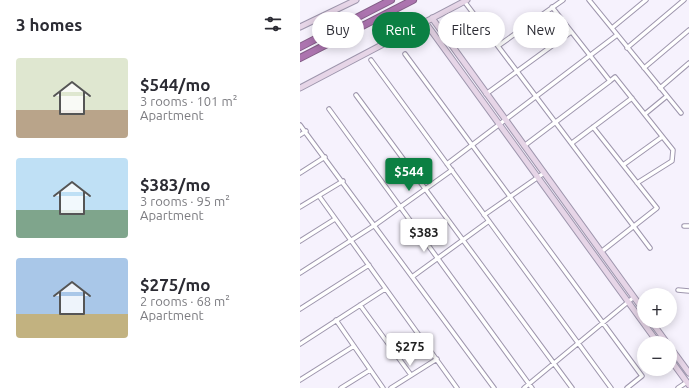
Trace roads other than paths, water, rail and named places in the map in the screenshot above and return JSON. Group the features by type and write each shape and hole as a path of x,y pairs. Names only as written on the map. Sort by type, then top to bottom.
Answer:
{"highway":[{"path":"300,47 391,0"},
{"path":"300,58 413,0"}],"street":[{"path":"300,27 356,0"},
{"path":"505,41 563,0"},
{"path":"589,0 681,113"},
{"path":"612,28 646,0"},
{"path":"628,48 684,0"},
{"path":"474,12 466,1 432,18 637,301"},
{"path":"552,8 610,81"},
{"path":"430,29 653,336"},
{"path":"644,68 689,30"},
{"path":"486,94 571,32"},
{"path":"447,164 506,121 617,35"},
{"path":"300,88 376,48"},
{"path":"500,48 650,248"},
{"path":"405,54 642,376 627,388"},
{"path":"371,60 611,388"},
{"path":"660,88 689,63"},
{"path":"524,146 615,77 673,150 672,161 637,184"},
{"path":"356,95 572,388"},
{"path":"645,114 667,96"},
{"path":"572,143 632,98"},
{"path":"329,109 532,388"},
{"path":"300,125 306,131 494,388"},
{"path":"593,127 657,208 601,252"},
{"path":"300,135 306,131"},
{"path":"623,165 662,137"},
{"path":"300,173 325,157"},
{"path":"300,273 375,225 452,170"},
{"path":"484,214 544,173"},
{"path":"300,207 343,182"},
{"path":"319,196 458,388"},
{"path":"300,241 335,219"},
{"path":"412,276 438,259 489,221"},
{"path":"684,226 689,226"},
{"path":"300,309 369,265"},
{"path":"300,344 386,289"},
{"path":"678,290 689,291"},
{"path":"524,388 553,362 634,297"},
{"path":"360,305 411,375"},
{"path":"336,320 383,388"},
{"path":"300,380 354,346"},
{"path":"677,357 689,373"},
{"path":"391,388 437,359"},
{"path":"677,369 688,384 678,388"},
{"path":"341,388 370,370"}]}
